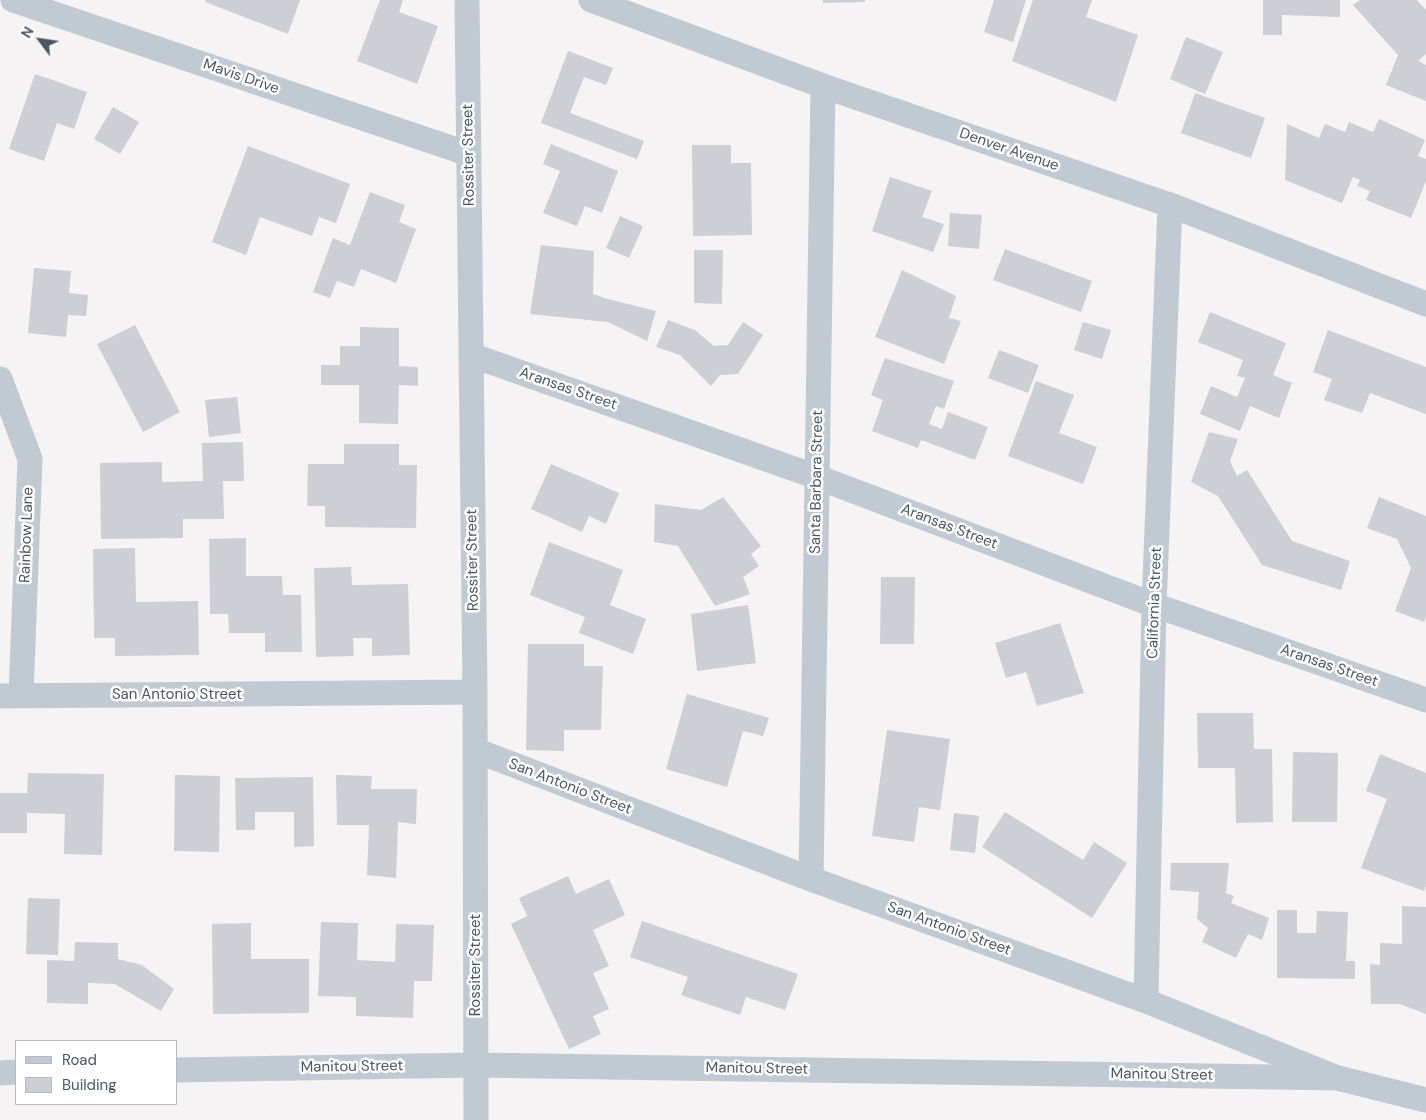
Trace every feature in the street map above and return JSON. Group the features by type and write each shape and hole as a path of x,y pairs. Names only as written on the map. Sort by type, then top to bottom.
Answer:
{"street":[{"name":"Mavis Drive","path":"13,0 469,154"},
{"name":"Rossiter Street","path":"467,0 475,692 476,1120"},
{"name":"Denver Avenue","path":"591,0 823,86 1170,205 1426,304"},
{"name":"Santa Barbara Street","path":"811,879 823,86"},
{"name":"California Street","path":"1146,1001 1154,605 1170,205"},
{"name":"Aransas Street","path":"471,355 817,477 1154,605 1426,700"},
{"name":"Rainbow Lane","path":"0,379 30,459 11,696"},
{"name":"San Antonio Street","path":"11,696 475,692"},
{"name":"San Antonio Street","path":"475,750 811,879 1146,1001 1338,1078 1426,1100"},
{"name":"Manitou Street","path":"178,1070 476,1065 1338,1078"},
{"path":"0,1072 15,1072"}],"building":[{"path":"206,0 300,0 288,34 205,2"},
{"path":"380,0 403,0 399,12 438,26 417,84 357,61"},
{"path":"823,0 865,0 865,2 823,3"},
{"path":"994,0 1026,0 1013,42 984,32"},
{"path":"1033,0 1092,0 1086,17 1138,35 1116,102 1012,61"},
{"path":"1263,0 1340,0 1340,17 1282,15 1282,35 1263,35"},
{"path":"1360,0 1417,0 1426,10 1426,54 1418,61 1426,65 1426,101 1386,85 1398,55 1353,5"},
{"path":"1186,37 1223,52 1205,94 1170,79"},
{"path":"568,51 613,68 606,85 584,77 570,113 644,141 637,159 541,123"},
{"path":"35,74 87,92 74,129 57,123 44,161 9,149"},
{"path":"1195,93 1265,118 1251,158 1181,133"},
{"path":"113,107 139,122 120,154 94,139"},
{"path":"1379,119 1425,140 1418,156 1426,159 1426,181 1411,218 1366,200 1370,191 1357,186 1360,180 1353,177 1342,203 1285,180 1287,124 1319,138 1325,124 1345,132 1349,122 1373,132"},
{"path":"551,144 618,171 602,213 585,206 577,226 543,213 560,171 543,164"},
{"path":"692,145 731,145 731,163 751,163 752,235 693,236"},
{"path":"248,146 350,184 336,223 319,217 312,236 260,217 246,255 212,242"},
{"path":"890,177 932,191 922,217 944,224 933,252 872,231"},
{"path":"370,192 405,205 399,222 416,229 396,283 361,269 354,287 337,281 330,298 313,292 333,238 350,245"},
{"path":"950,213 982,215 979,249 948,246"},
{"path":"620,216 643,226 629,258 606,248"},
{"path":"541,245 594,251 593,294 656,311 647,341 608,322 530,314"},
{"path":"1005,249 1092,281 1081,312 993,280"},
{"path":"694,250 723,250 722,304 694,303"},
{"path":"34,268 71,271 69,293 88,295 86,316 68,315 66,337 28,333"},
{"path":"902,270 956,296 949,318 961,321 944,364 875,337"},
{"path":"1210,312 1286,343 1273,375 1292,383 1279,418 1250,406 1240,431 1200,414 1211,386 1237,397 1245,378 1237,376 1243,360 1198,342"},
{"path":"668,320 695,330 714,346 728,345 743,322 763,335 738,374 720,375 711,386 680,355 656,347"},
{"path":"1083,322 1111,330 1102,359 1074,350"},
{"path":"135,325 180,412 143,432 97,344"},
{"path":"360,327 399,328 399,366 418,367 418,386 399,385 398,424 359,423 359,385 321,385 321,365 340,365 340,346 360,346"},
{"path":"1328,330 1426,367 1426,414 1370,393 1362,413 1324,400 1332,379 1313,372"},
{"path":"999,350 1039,365 1028,393 988,378"},
{"path":"885,358 954,381 944,409 936,406 929,424 942,429 948,412 988,427 975,460 921,440 918,448 872,431 883,400 871,395"},
{"path":"1036,381 1074,395 1059,433 1097,447 1083,484 1008,456"},
{"path":"237,397 241,433 209,437 205,400"},
{"path":"1209,432 1238,439 1230,461 1237,476 1247,470 1292,541 1350,561 1341,590 1262,565 1218,496 1191,482"},
{"path":"243,442 244,481 223,481 224,519 183,519 183,538 101,539 100,463 162,462 162,482 203,481 202,443"},
{"path":"344,444 399,444 399,465 417,465 416,528 325,527 325,506 307,506 308,464 344,464"},
{"path":"551,464 619,493 606,524 589,516 582,532 531,509"},
{"path":"723,497 761,546 751,554 759,566 743,577 750,594 715,606 678,546 654,542 655,504 701,510"},
{"path":"1379,497 1426,516 1426,616 1424,622 1395,611 1411,568 1397,539 1367,528"},
{"path":"246,538 246,576 282,576 283,595 301,595 302,652 265,652 265,633 229,633 228,614 210,614 209,539"},
{"path":"549,542 623,570 610,605 646,619 633,654 579,633 585,617 530,595"},
{"path":"135,548 136,602 198,601 199,655 115,656 115,638 94,638 93,549"},
{"path":"351,567 352,585 408,584 410,655 372,656 372,638 353,638 354,656 316,657 314,568"},
{"path":"881,577 915,577 914,644 880,644"},
{"path":"748,605 756,663 697,671 691,614"},
{"path":"1060,623 1084,693 1037,706 1026,672 1006,678 995,643"},
{"path":"528,644 584,644 584,666 603,666 601,730 564,730 564,751 526,750"},
{"path":"687,694 769,718 763,736 743,731 727,787 666,769"},
{"path":"1197,713 1253,713 1254,749 1272,749 1273,822 1236,823 1235,768 1198,768"},
{"path":"887,730 950,739 940,810 919,807 914,842 872,836"},
{"path":"1293,752 1338,753 1337,822 1292,822"},
{"path":"1380,754 1426,773 1426,886 1424,891 1361,868 1387,799 1366,791"},
{"path":"28,773 104,774 102,855 64,854 65,814 27,813 27,833 0,833 0,793 27,793"},
{"path":"175,775 220,776 219,852 174,851"},
{"path":"336,775 372,776 371,789 417,789 416,824 398,822 396,878 367,875 369,825 337,825"},
{"path":"313,777 314,846 294,847 294,812 255,812 255,830 236,830 235,778"},
{"path":"1005,812 1083,860 1094,842 1127,863 1092,918 982,847"},
{"path":"954,813 979,816 975,853 950,850"},
{"path":"1171,863 1229,863 1226,893 1234,896 1231,903 1269,918 1262,940 1248,934 1236,958 1202,942 1208,928 1197,919 1199,892 1170,890"},
{"path":"568,876 576,894 609,879 625,915 593,930 609,966 593,973 609,1009 593,1016 601,1034 569,1049 511,924 527,916 519,898"},
{"path":"28,898 60,899 58,955 26,954"},
{"path":"1402,906 1426,907 1426,1014 1400,1004 1371,1004 1370,964 1380,965 1380,943 1402,944"},
{"path":"1277,910 1297,910 1297,933 1316,933 1317,911 1348,912 1346,961 1355,961 1355,979 1277,978"},
{"path":"642,921 798,974 785,1010 746,997 740,1015 681,995 688,977 630,957"},
{"path":"321,922 358,923 357,960 395,962 396,924 434,925 432,981 414,981 413,1018 356,1016 356,997 318,996"},
{"path":"251,923 251,959 309,959 309,1013 213,1014 212,924"},
{"path":"75,942 118,943 118,959 142,965 174,989 161,1011 115,984 88,983 88,1004 47,1003 47,960 74,961"}]}
